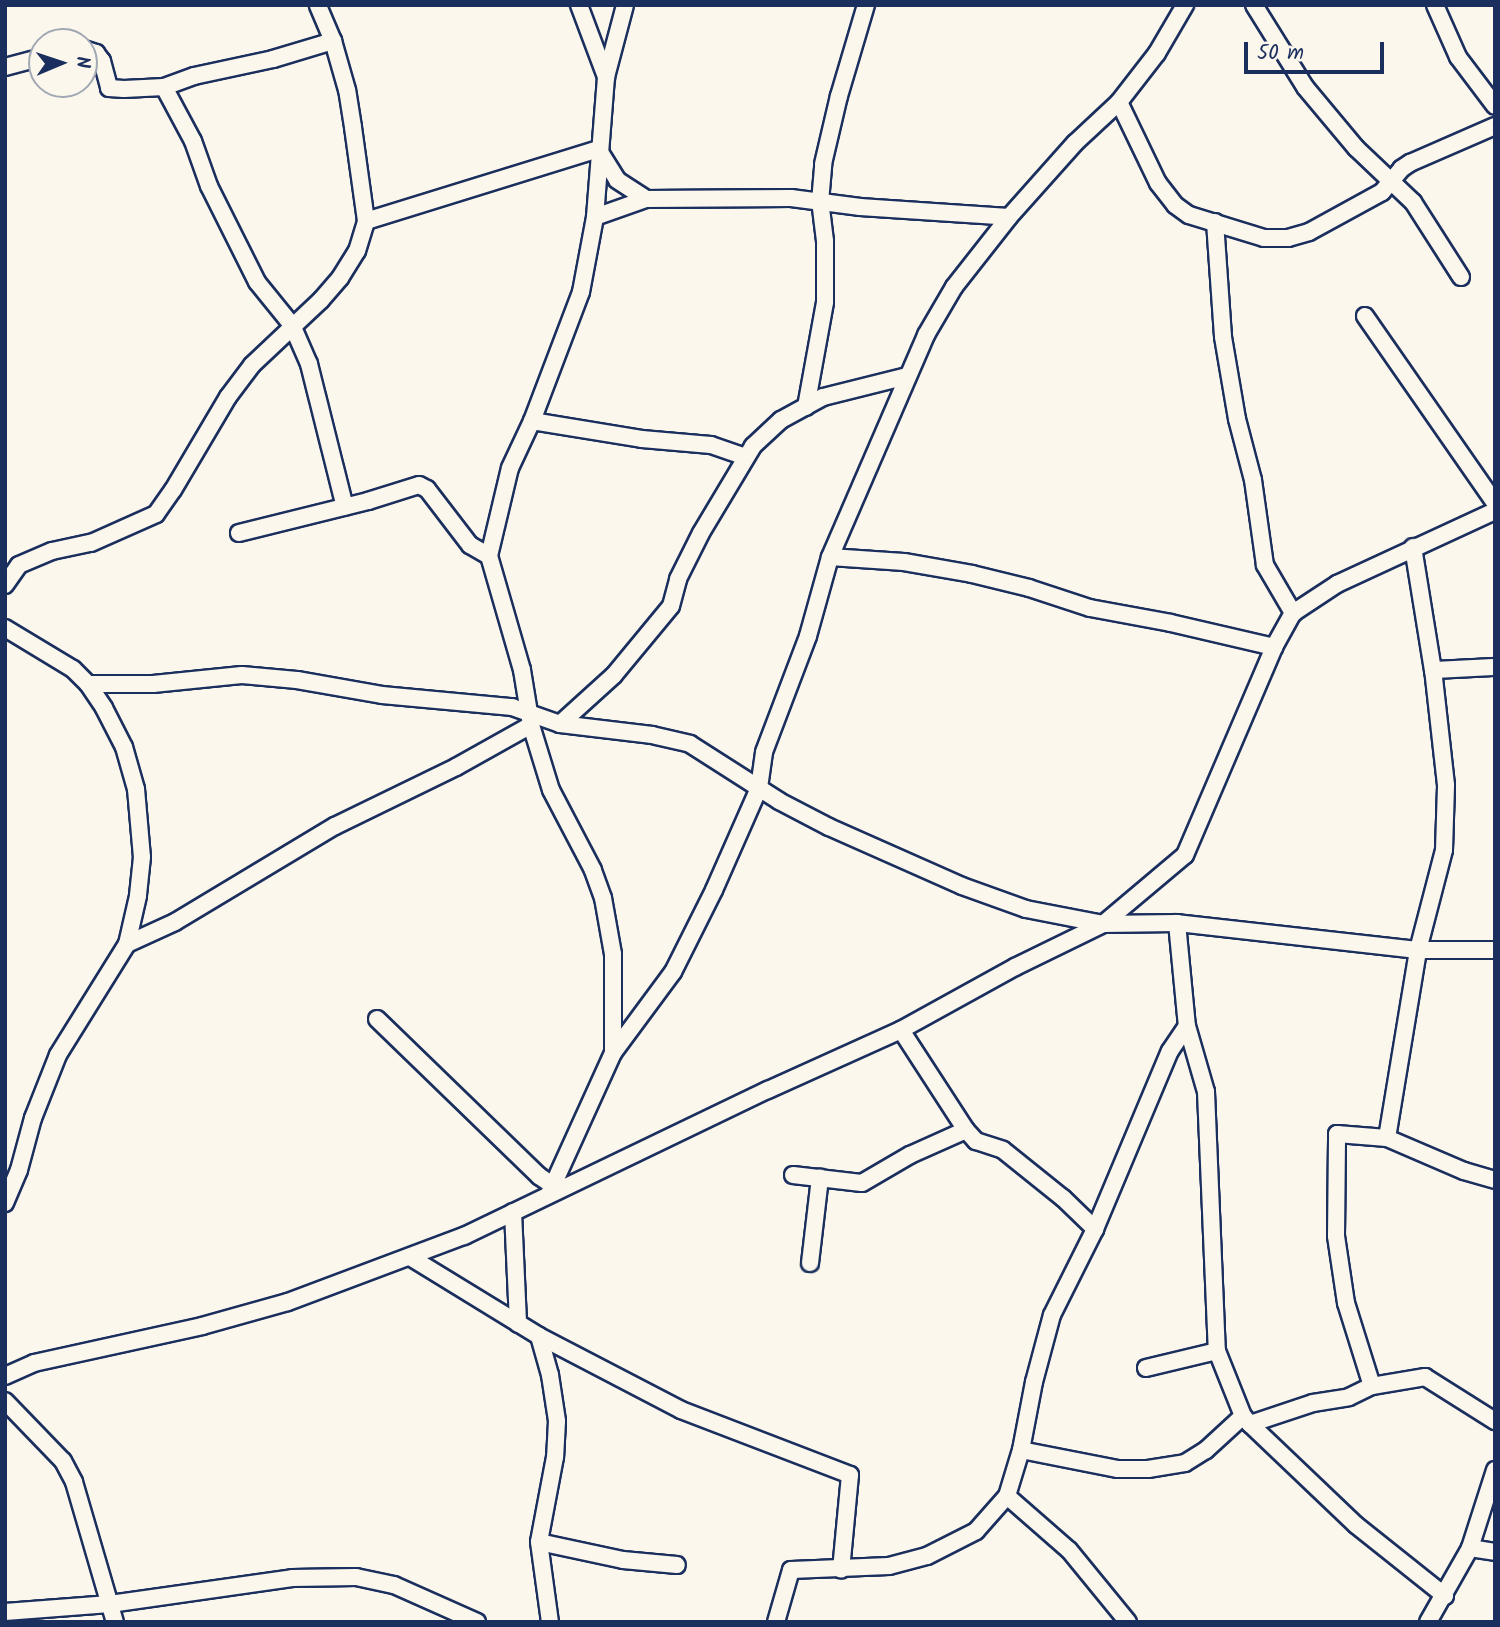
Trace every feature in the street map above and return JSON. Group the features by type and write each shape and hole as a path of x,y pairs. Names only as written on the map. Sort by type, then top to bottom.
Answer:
{"street":[{"path":"5,586 19,565 52,551 91,542 156,514 228,397 252,365 340,278 357,251 366,221 347,90 333,41 318,5"},
{"path":"579,5 606,77"},
{"path":"613,1053 612,954 603,898 593,870 551,790 529,719 522,670 489,556 510,468 532,421 581,292 595,217 598,149 606,77 625,5"},
{"path":"806,407 825,302 825,241 820,202 824,164 839,96 866,5"},
{"path":"551,1190 613,1053 673,972 714,891 759,788 764,752 808,636 830,557 907,376 954,287 1009,217 1066,152 1119,102 1157,53 1185,5"},
{"path":"1254,5 1305,87 1329,118 1413,202 1461,277"},
{"path":"1435,5 1458,57 1495,106"},
{"path":"98,55 109,88 164,88 194,76 274,59 333,41"},
{"path":"5,67 28,61"},
{"path":"164,88 193,141 209,186 257,282 292,325 309,364 345,506"},
{"path":"1119,102 1158,183 1175,205 1189,215 1264,238 1288,238 1309,232 1372,198 1388,187 1392,179 1410,163 1495,126"},
{"path":"366,221 598,149"},
{"path":"598,149 617,180 646,199"},
{"path":"595,217 646,199 791,198 1009,217"},
{"path":"1215,222 1223,337 1237,419 1254,480 1265,565 1293,613"},
{"path":"1365,316 1495,503"},
{"path":"559,724 614,674 671,606 678,579 745,457 781,420 832,394 907,376"},
{"path":"532,421 642,439 711,445 745,457"},
{"path":"239,533 419,485 427,489 470,545 489,556"},
{"path":"5,1376 34,1363 202,1326 288,1302 410,1257 513,1212 551,1190 901,1030 1015,967 1103,924 1185,855 1274,647 1293,613 1337,584 1413,547 1495,512"},
{"path":"1387,1138 1419,950 1444,850 1446,785 1433,670 1413,547"},
{"path":"830,557 904,562 972,574 1029,588 1090,608 1171,623 1274,647"},
{"path":"5,628 73,669 88,684 124,747 136,789 142,857 138,897 127,944 58,1055 33,1118 19,1170 5,1203"},
{"path":"1433,670 1495,667"},
{"path":"88,684 153,684 242,675 559,724 652,735 690,744 759,788 828,827 962,886 1026,909 1103,924 1177,923 1419,950 1495,950"},
{"path":"127,944 175,922 335,826 456,767 529,719"},
{"path":"1177,923 1187,1026 1206,1092 1217,1351 1246,1420 1356,1525 1445,1596"},
{"path":"377,1019 551,1190"},
{"path":"776,1622 791,1570 889,1566 927,1556 976,1531 1007,1496 1021,1450 1034,1381 1052,1315 1096,1229 1170,1051 1187,1026"},
{"path":"901,1030 965,1130 976,1141 1003,1150 1063,1198 1096,1229"},
{"path":"793,1175 862,1183 910,1155 965,1130"},
{"path":"1372,1386 1346,1303 1336,1236 1337,1134 1387,1138 1464,1171 1495,1180"},
{"path":"810,1263 820,1178"},
{"path":"513,1212 518,1324"},
{"path":"410,1257 539,1336 681,1410 850,1475 841,1570"},
{"path":"539,1336 550,1375 557,1420 555,1457 539,1542 550,1622"},
{"path":"1146,1368 1217,1351"},
{"path":"1021,1450 1118,1469 1148,1469 1185,1463 1246,1420 1349,1397 1372,1386 1425,1377 1495,1421"},
{"path":"5,1401 55,1452 74,1482 115,1622"},
{"path":"1428,1622 1470,1548 1495,1470"},
{"path":"1007,1496 1069,1550 1128,1622"},
{"path":"539,1542 623,1560 677,1565"},
{"path":"1470,1548 1495,1552"},
{"path":"5,1612 110,1604 292,1577 356,1577 394,1585 477,1622"}]}
